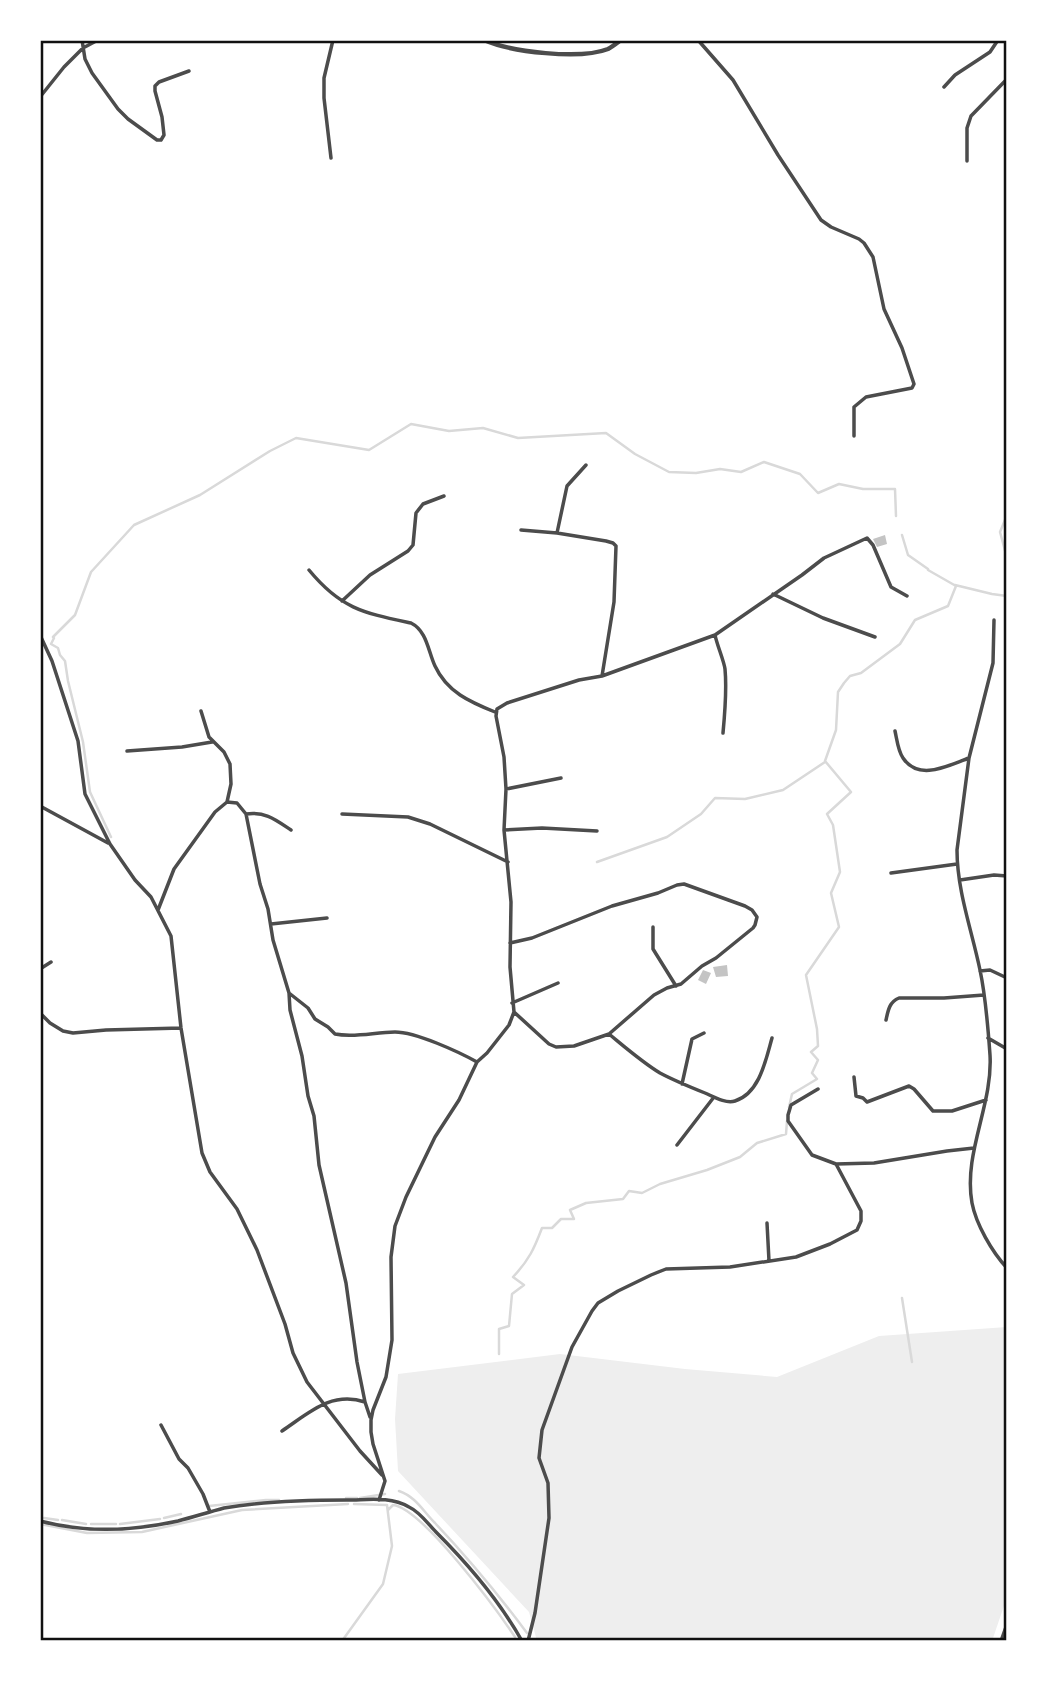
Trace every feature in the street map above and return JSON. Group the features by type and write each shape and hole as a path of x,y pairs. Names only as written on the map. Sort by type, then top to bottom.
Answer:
{"street":[{"path":"82,40 85,59 92,73 118,109 157,140 161,140 164,135 155,86 188,71"},
{"path":"40,97 83,48 99,40"},
{"path":"331,158 324,78 333,40"},
{"path":"484,40 511,48 552,54 599,51 608,49 621,40"},
{"path":"698,40 733,80 821,220 859,239 873,257 884,309 902,348 914,384 912,388 866,397 859,401 853,407 854,436"},
{"path":"944,87 964,69 990,52 998,40"},
{"path":"967,161 967,128 971,116 1007,79"},
{"path":"557,534 567,486 586,465"},
{"path":"342,601 360,583 408,551 413,545 416,513 423,504 444,496"},
{"path":"521,530 606,541 616,546 614,602 602,676"},
{"path":"379,1500 385,1485 384,1476 371,1432 373,1410 386,1377 392,1340 391,1258 395,1226 435,1137 459,1100 477,1062 509,1026 514,1012 510,943 511,902 504,830 504,757 495,712 499,706 507,703 579,680 602,676 715,635 824,558 867,538 873,545 891,587 907,596"},
{"path":"309,570 325,589 360,611 419,627 436,667 449,685 466,701 495,712"},
{"path":"773,594 823,618 875,637"},
{"path":"994,620 993,663 969,758 957,864 981,971 990,1058 986,1100 974,1148 970,1187 972,1204 989,1244 1007,1268"},
{"path":"40,635 78,741 85,794 110,844 135,880 151,897 171,936 181,1028 202,1153 210,1172 246,1225 285,1324 293,1353 307,1382 360,1451 384,1476"},
{"path":"715,635 724,665 723,733"},
{"path":"158,910 174,869 215,812 228,802 230,764 224,752 209,737 201,711"},
{"path":"895,731 901,756 916,769 940,769 969,758"},
{"path":"127,751 214,742"},
{"path":"506,789 561,778"},
{"path":"228,802 237,803 246,814 273,940 289,993 290,1010 314,1116 321,1175 346,1283 365,1402 372,1420"},
{"path":"40,806 110,844"},
{"path":"246,814 269,816 291,831"},
{"path":"342,814 408,817 430,824 508,862"},
{"path":"504,830 542,828 597,831"},
{"path":"891,873 957,864"},
{"path":"959,881 994,875 1007,876"},
{"path":"510,943 532,938 586,915 684,884 752,910 757,917 753,928 716,958 681,984 661,990 609,1034 574,1046 556,1047 549,1044 514,1012"},
{"path":"271,924 327,918"},
{"path":"653,926 653,949 676,986"},
{"path":"40,969 51,962"},
{"path":"981,971 990,970 1005,978 1007,971"},
{"path":"512,1003 558,983"},
{"path":"289,993 308,1007 316,1018 335,1034 408,1034 477,1062"},
{"path":"886,1020 889,1007 899,998 984,995"},
{"path":"40,1013 63,1031 73,1033 181,1028"},
{"path":"682,1084 692,1040 704,1033"},
{"path":"609,1034 643,1062 682,1084 727,1102 733,1102 753,1087 763,1069 772,1038"},
{"path":"988,1038 1007,1049"},
{"path":"854,1077 856,1096 867,1102 909,1086 937,1112 952,1111 986,1100"},
{"path":"818,1089 791,1105 788,1115 788,1121 812,1155 836,1164 867,1164 974,1148"},
{"path":"677,1145 713,1097"},
{"path":"525,1641 535,1613 549,1518 548,1483 539,1458 542,1430 572,1347 592,1311 598,1303 666,1269 730,1268 796,1257 858,1230 862,1221 861,1211 836,1164"},
{"path":"767,1223 769,1261"},
{"path":"282,1431 323,1404 345,1398 365,1402"},
{"path":"161,1425 179,1459 188,1468 203,1494 210,1512"},
{"path":"40,1521 88,1529 126,1529 261,1503 394,1500 412,1508 454,1550 493,1596 525,1641"},
{"path":"1001,1641 1007,1624"}],"shaded area":[{"path":"1007,1327 1007,1597 992,1641 537,1641 529,1612 398,1471 395,1419 398,1374 560,1354 777,1377 879,1336"}],"building":[{"path":"885,535 887,544 877,547 873,539"},
{"path":"727,965 728,976 716,977 713,967"},
{"path":"703,970 711,973 706,984 698,980"}],"waterway":[{"path":"53,637 75,615 91,572 134,525 200,495 296,438 369,450 411,424 449,431 483,428 518,438 606,433 635,454 669,472 696,473 720,469 741,472 764,462 800,474 818,493 839,484 863,489 895,489 896,516"},
{"path":"1007,515 1000,532 1007,558"},
{"path":"902,535 908,555 928,569"},
{"path":"789,1107 792,1094 817,1079 812,1073 818,1060 811,1052 818,1046 817,1029 806,975 839,927 831,893 840,872 833,825 827,814 851,792 825,761 836,730 838,692 850,676 861,673 900,644 915,620 948,606 956,586 928,570"},
{"path":"955,585 1007,596"},
{"path":"54,638 51,644 58,648 65,661 83,742 90,792 111,837"},
{"path":"597,862 667,837 701,814 715,798 745,799 783,790 825,762"},
{"path":"499,1354 499,1329 509,1326 512,1294 524,1285 513,1277 530,1254 542,1228 552,1228 561,1219 574,1219 570,1210 586,1203 623,1199 629,1191 642,1193 660,1184 740,1157 757,1143 786,1134 787,1121"},
{"path":"902,1298 912,1362"},
{"path":"399,1491 415,1501 447,1536 527,1633"},
{"path":"360,1498 385,1494"},
{"path":"346,1498 357,1498"},
{"path":"209,1506 279,1500"},
{"path":"40,1524 87,1533 142,1532 242,1510 348,1504"},
{"path":"342,1641 383,1584 392,1546 387,1505 354,1504"},
{"path":"388,1510 393,1505 406,1510 422,1523 458,1562 515,1637"},
{"path":"164,1518 181,1514"},
{"path":"44,1518 58,1520"},
{"path":"120,1524 160,1519"},
{"path":"62,1520 86,1524"},
{"path":"91,1524 116,1524"}]}
